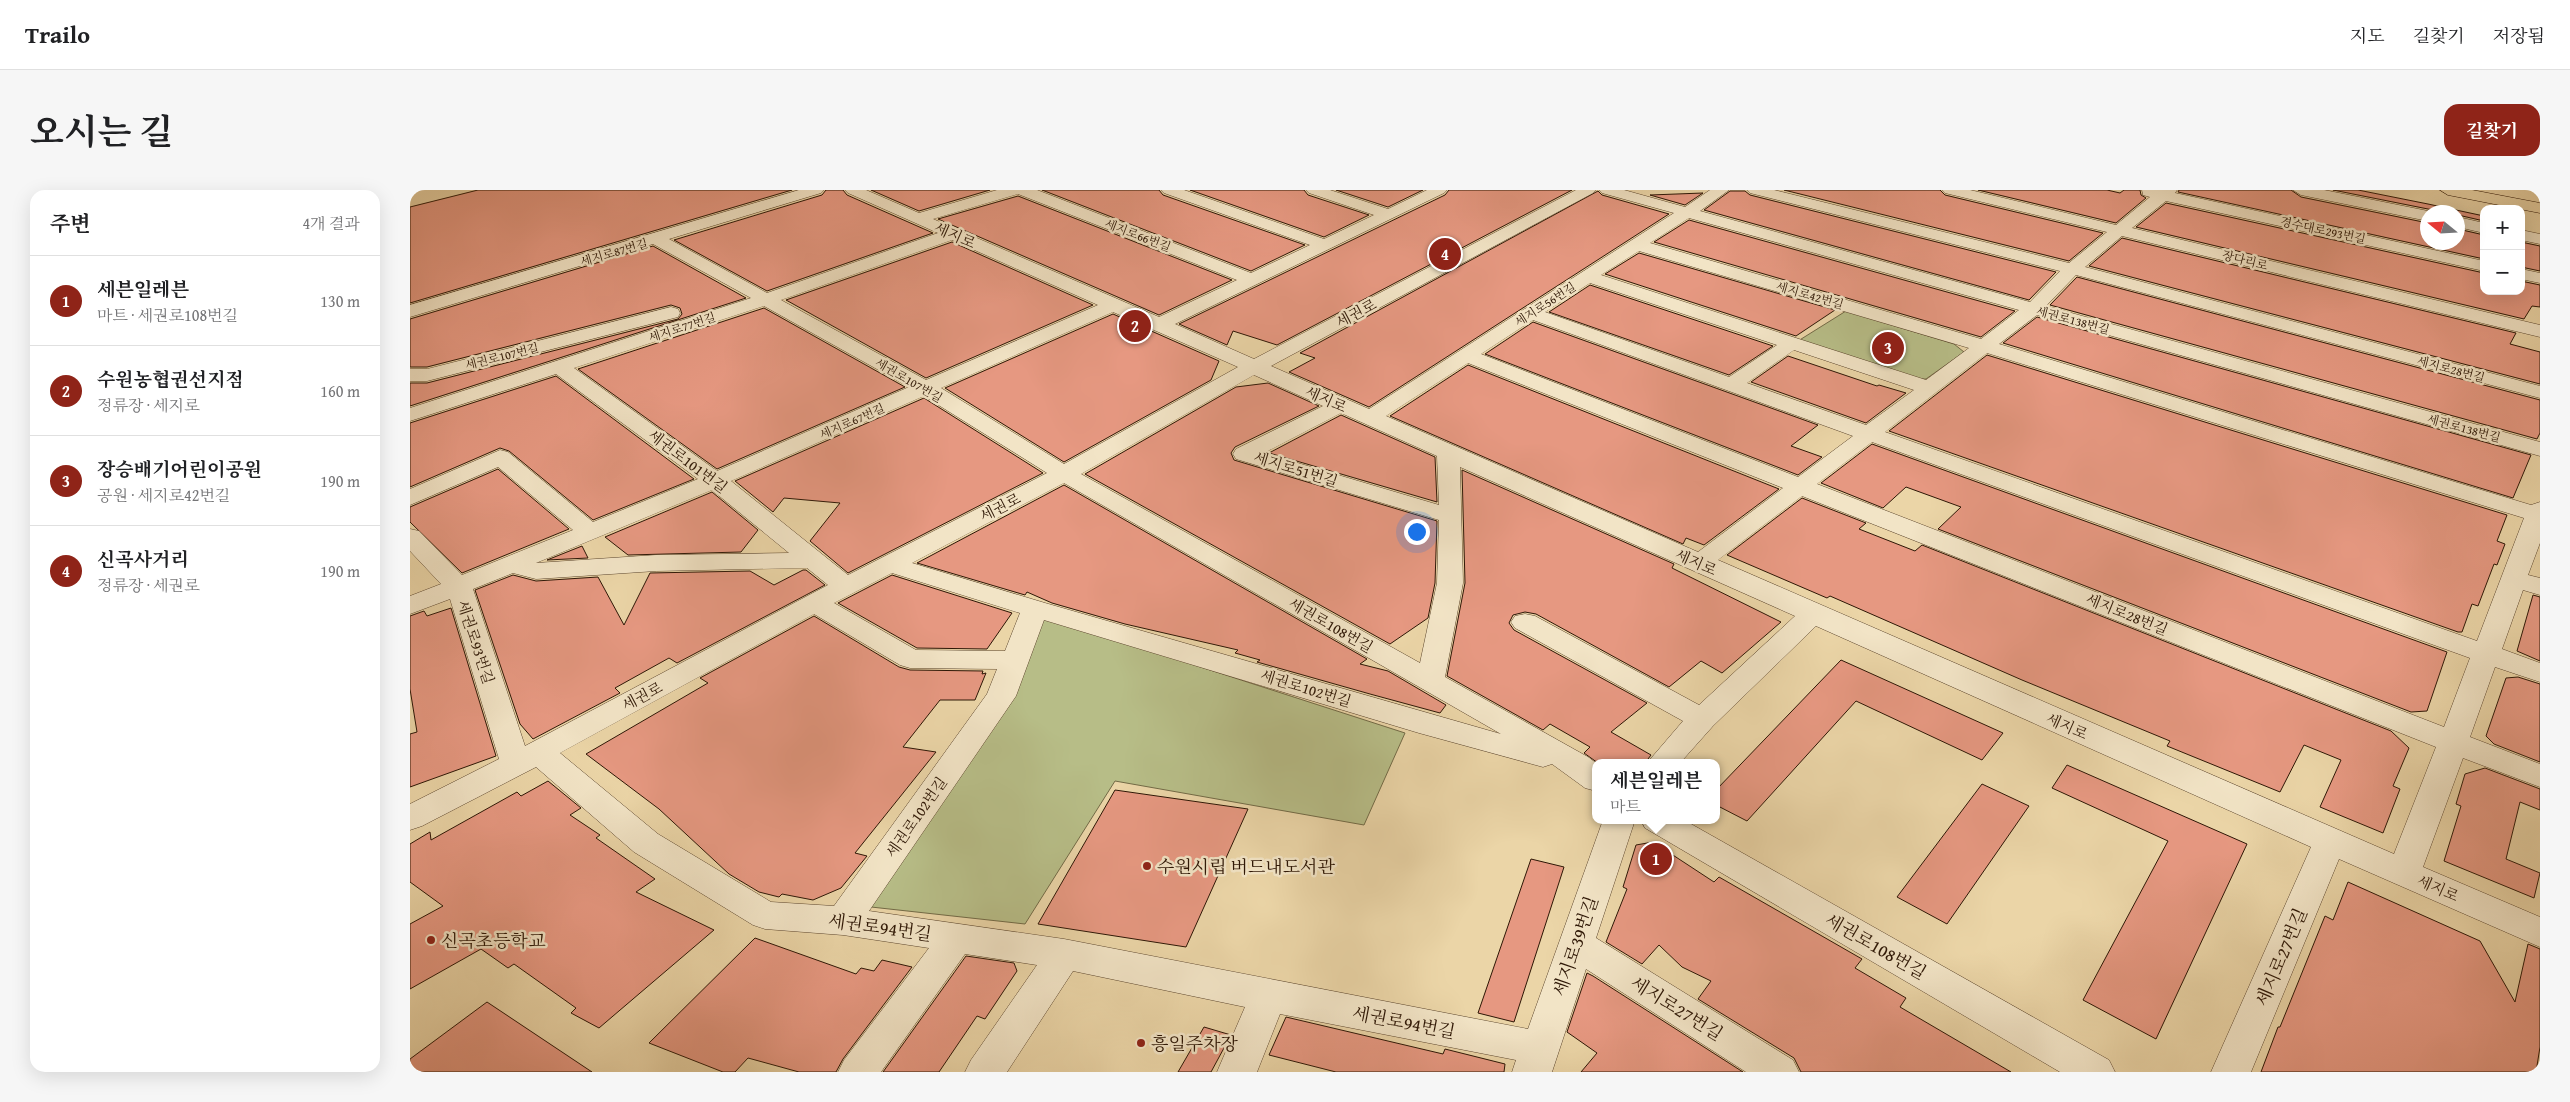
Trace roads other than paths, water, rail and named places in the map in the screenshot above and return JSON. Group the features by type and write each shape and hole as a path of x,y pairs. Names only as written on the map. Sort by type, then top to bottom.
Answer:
{"main road":[{"path":"2448,190 2540,208"},
{"path":"2499,190 2540,198"}],"street":[{"name":"세지로87번길","path":"410,311 657,239 816,190"},
{"name":"세지로","path":"853,190 2540,933"},
{"path":"919,218 1014,190"},
{"name":"세지로66번길","path":"1023,190 1252,280"},
{"path":"1169,190 1325,245"},
{"path":"1314,190 1388,214"},
{"path":"1158,325 1439,190"},
{"name":"세권로","path":"410,818 527,758 846,586 1064,474 1253,367 1588,190"},
{"name":"세권로138번길","path":"1607,190 2540,449"},
{"name":"세지로56번길","path":"1369,418 1721,190"},
{"path":"1755,190 2072,269"},
{"name":"장다리로","path":"1950,190 2540,331"},
{"name":"경수대로293번길","path":"2140,190 2166,192 2480,265"},
{"path":"2301,190 2420,214"},
{"path":"1699,563 2033,309 2072,269 2166,192"},
{"path":"2465,224 2480,227"},
{"name":"세지로77번길","path":"410,415 559,367 758,296 952,234"},
{"path":"2525,237 2540,239"},
{"name":"세권로107번길","path":"657,239 926,388 1064,474"},
{"name":"세지로42번길","path":"1635,244 1984,346"},
{"name":"세지로28번길","path":"2072,269 2540,392"},
{"path":"2525,275 2540,278"},
{"path":"1586,276 1929,388"},
{"name":"세권로107번길","path":"418,375 758,296"},
{"name":"세지로67번길","path":"410,606 716,480 1113,305"},
{"path":"1530,313 2540,673"},
{"path":"1731,385 1792,344"},
{"path":"1984,346 2539,512 2512,578 2404,873"},
{"path":"1465,355 1802,485"},
{"name":"세권로101번길","path":"559,367 716,480 846,586"},
{"name":"세지로51번길","path":"1340,405 1244,454 1451,516"},
{"path":"1430,681 1450,583 1451,516 1448,452"},
{"path":"410,498 500,457 590,532"},
{"name":"세권로108번길","path":"1064,474 1430,681 1586,772"},
{"name":"세지로28번길","path":"1802,485 2540,776"},
{"name":"세권로93번길","path":"410,536 459,587 527,758"},
{"path":"513,565 536,570 552,570 656,563 813,560"},
{"name":"세권로102번길","path":"890,564 1035,610 1586,772"},
{"path":"2512,578 2540,587"},
{"path":"814,603 910,659 1015,660"},
{"name":"세권로102번길","path":"843,921 1001,696 1035,610"},
{"path":"1666,759 1702,719 1813,614"},
{"path":"1525,622 1702,719"},
{"name":"세권로94번길","path":"527,758 646,843 765,915 843,921 1064,954 1268,996 1536,1060"},
{"name":"세지로39번길","path":"1536,1060 1618,824"},
{"name":"세권로108번길","path":"1664,824 2095,1072"},
{"name":"세지로27번길","path":"2231,1072 2330,842"},
{"path":"858,1072 956,938"},
{"name":"세지로27번길","path":"1576,944 1779,1072"},
{"path":"985,1072 1064,954"},
{"path":"1237,1072 1268,996"}],"place":[{"name":"신곡사거리","path":"1445,254"},
{"name":"수원농협권선지점","path":"1135,326"},
{"name":"장승배기어린이공원","path":"1888,348"},
{"name":"세븐일레븐","path":"1656,859"},
{"name":"수원시립 버드내도서관","path":"1147,866"},
{"name":"신곡초등학교","path":"431,940"},
{"name":"흥일주차장","path":"1141,1043"}]}
